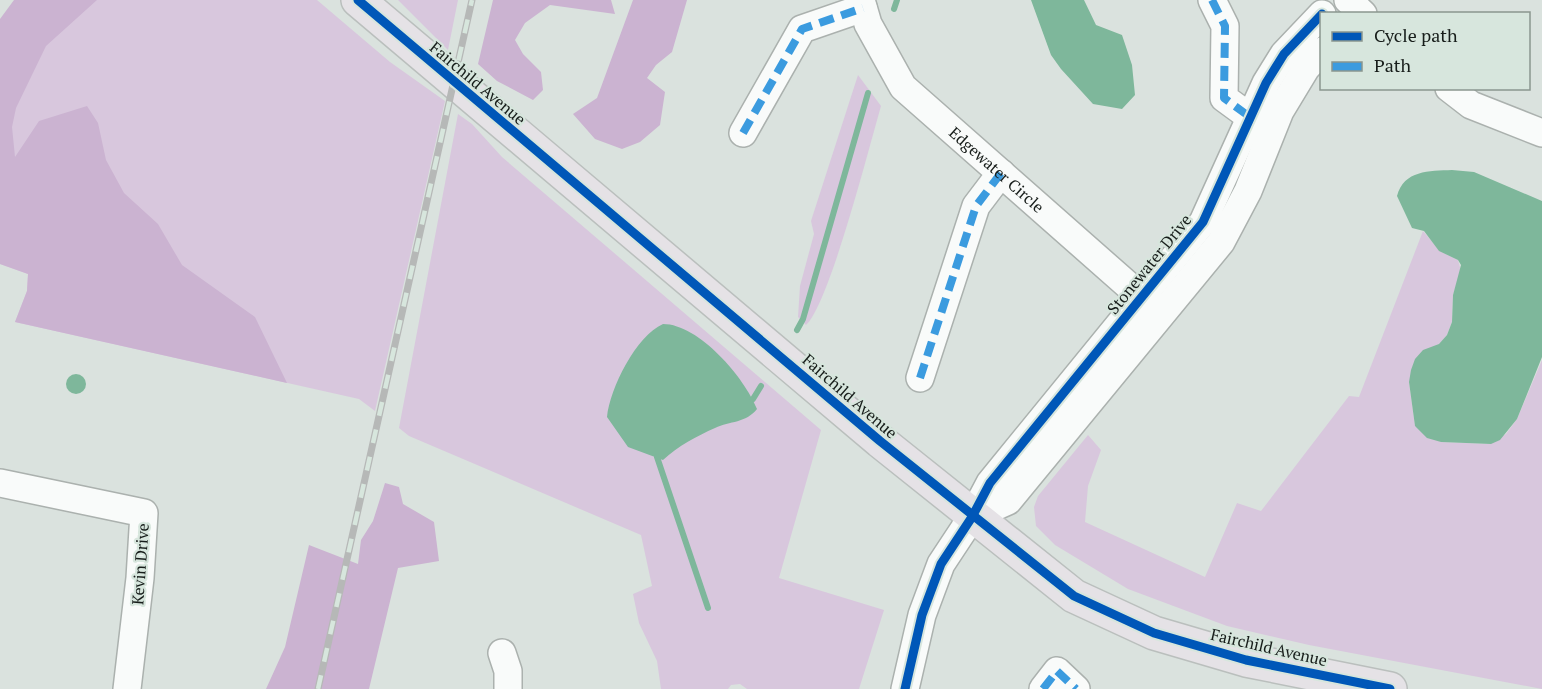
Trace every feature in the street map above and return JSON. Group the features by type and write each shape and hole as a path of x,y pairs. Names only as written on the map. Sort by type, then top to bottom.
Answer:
{"main road":[{"name":"Fairchild Avenue","path":"358,0 972,517 1074,596 1118,619 1154,633 1246,660 1390,689"}],"street":[{"path":"1212,0 1225,26 1224,98 1252,119"},
{"path":"743,133 802,29 862,4"},
{"name":"Edgewater Circle","path":"862,4 868,24 903,87 1163,315"},
{"name":"Stonewater Drive","path":"1330,12 1352,6"},
{"name":"Stonewater Drive","path":"905,689 922,615 941,564 972,517 990,483 1203,222 1252,119 1266,83 1284,54 1320,16"},
{"path":"972,517 1008,501 1221,242 1248,191 1280,111 1306,68 1320,53"},
{"path":"1452,90 1471,105 1542,133"},
{"path":"920,378 976,206 1000,173"},
{"name":"Kevin Drive","path":"0,483 144,513 139,584 127,689"},
{"path":"502,653 508,671 508,689"},
{"path":"1043,689 1057,671 1076,689"}],"shaded area":[{"path":"14,0 97,0 46,46 16,108 12,127 15,157 39,121 87,106 98,123 106,160 124,193 158,224 182,265 255,317 287,383 15,322 27,291 28,274 0,264 0,19"},
{"path":"40,0 317,0 390,62 445,101 375,411 359,399 15,322 27,291 28,274 0,264 0,114"},
{"path":"398,0 458,0 448,50"},
{"path":"493,0 611,0 615,14 550,5 525,23 515,40 523,54 541,72 543,90 533,100 497,81 478,64"},
{"path":"633,0 687,0 672,52 656,65 647,78 665,92 660,125 640,142 622,149 595,139 573,114 597,98"},
{"path":"1031,0 1084,0 1096,25 1122,35 1132,65 1135,95 1122,109 1093,104 1061,69 1051,55"},
{"path":"858,75 881,106 837,257 826,288 806,325 798,317 800,286 814,234 811,221"},
{"path":"458,114 472,124 502,157 821,430 779,578 884,610 859,689 747,689 740,684 731,685 728,689 661,689 657,661 639,623 633,594 652,586 641,535 409,436 399,428"},
{"path":"1452,170 1474,172 1542,201 1542,357 1517,419 1500,440 1491,444 1441,442 1427,438 1415,426 1409,382 1411,370 1415,359 1423,350 1439,344 1447,335 1452,322 1453,295 1461,265 1458,260 1439,251 1424,231 1412,228 1397,196 1400,187 1411,177 1426,172"},
{"path":"1423,231 1440,251 1458,260 1461,271 1453,295 1452,322 1447,335 1409,382 1415,426 1441,442 1490,444 1506,434 1517,419 1542,360 1542,689 1309,645 1227,626 1128,589 1055,545 1036,526 1034,507 1038,496 1088,435 1101,450 1088,486 1085,522 1205,577 1237,503 1261,511 1349,396 1359,397"},
{"path":"663,324 677,326 691,333 719,355 742,383 757,409 748,417 695,438 663,460 628,447 607,417 613,392 626,364 643,340"},
{"path":"72,374 80,374 86,380 86,388 80,394 72,394 66,388 66,380"},
{"path":"385,483 399,487 403,504 434,522 439,561 398,568 369,689 266,689 285,647 309,545 358,564 361,540 373,521"}],"waterway":[{"path":"894,9 897,0"},
{"path":"797,330 803,319 868,93"},
{"path":"753,399 761,386"},
{"path":"657,457 708,608"}],"railway":[{"path":"318,689 472,0"}],"marked path":[{"path":"1212,0 1225,26 1224,98 1254,120"},
{"path":"743,133 802,29 863,8"},
{"path":"920,378 976,206 1001,173"},
{"path":"1043,689 1057,671 1076,689"}],"cycle path":[{"path":"358,0 880,441 1074,596 1154,633 1246,660 1390,689"},
{"path":"905,689 922,615 941,564 972,517 990,483 1203,222 1266,83 1284,54 1320,16"}]}
